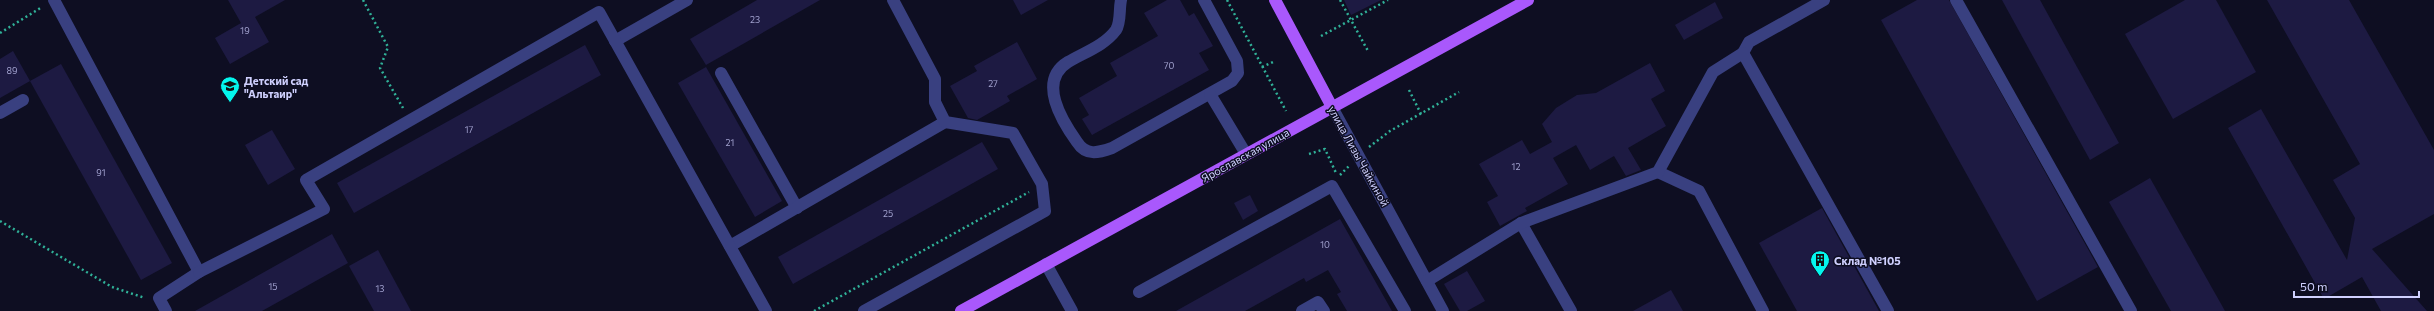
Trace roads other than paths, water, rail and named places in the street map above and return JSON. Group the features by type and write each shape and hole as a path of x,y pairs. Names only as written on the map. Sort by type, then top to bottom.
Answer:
{"main road":[{"name":"улица Лизы Чайкиной","path":"1275,0 1332,107"},
{"name":"Ярославская улица","path":"961,311 1528,0"}],"street":[{"path":"54,0 198,272"},
{"path":"615,41 687,0"},
{"path":"893,0 935,79 935,102 945,122"},
{"path":"1121,0 1117,28 1104,43 1066,63 1055,75 1053,88 1055,101 1078,143 1086,152 1098,153 1112,148 1232,81 1238,73 1237,61 1204,0"},
{"path":"1427,281 1521,223 1658,172 1713,72 1743,53 1749,42 1824,0"},
{"path":"1956,0 2131,311"},
{"path":"164,308 159,298 198,272 324,209 306,180 599,12 766,311"},
{"path":"1743,53 1888,311"},
{"path":"721,73 797,208"},
{"path":"1210,94 1246,154"},
{"path":"0,113 23,100"},
{"name":"улица Лизы Чайкиной","path":"1332,107 1443,311"},
{"path":"730,246 945,122 1013,133 1042,184 1045,212 864,311"},
{"path":"1658,172 1699,190 1763,311"},
{"path":"1140,292 1332,186 1405,311"},
{"path":"1521,223 1571,311"},
{"path":"1046,264 1072,311"},
{"path":"1302,311 1318,302 1324,311"}],"place":[{"name":"Детский сад \"Альтаир\"","path":"230,103"},
{"name":"Склад №105","path":"1820,277"}]}
